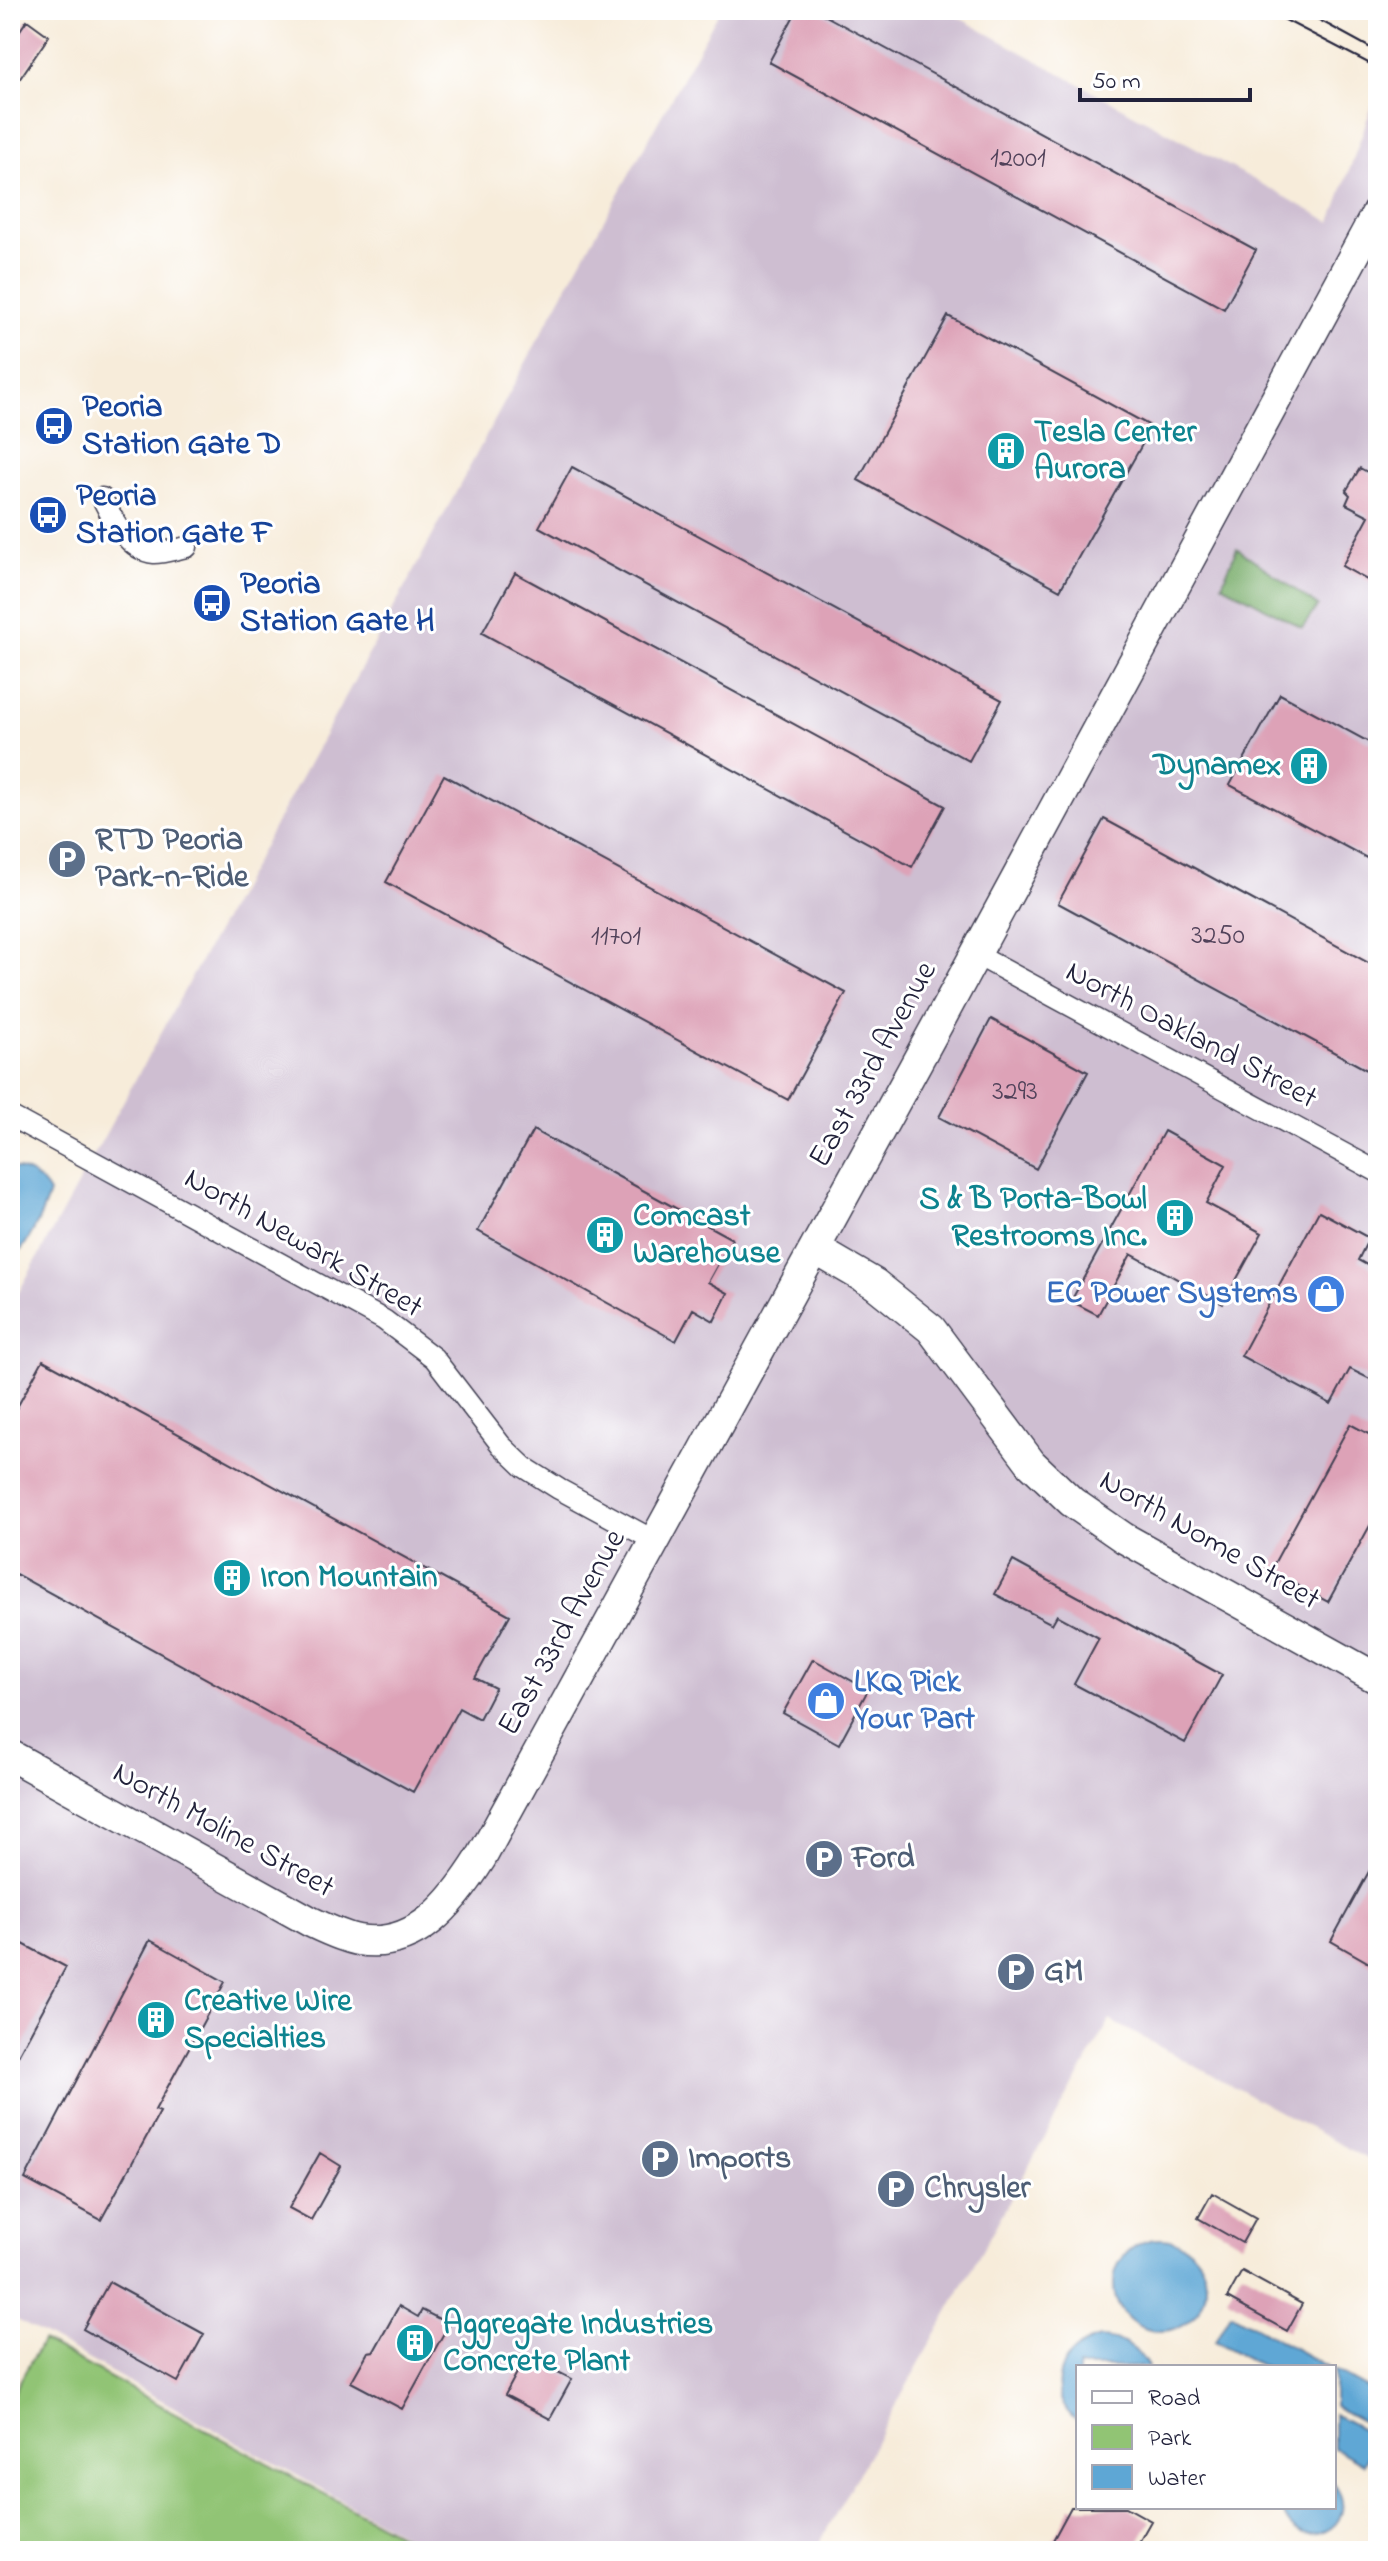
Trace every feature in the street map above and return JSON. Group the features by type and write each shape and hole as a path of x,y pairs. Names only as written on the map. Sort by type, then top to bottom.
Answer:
{"street":[{"name":"East 33rd Avenue","path":"409,1933 438,1915 451,1902 481,1858 1378,211"},
{"path":"102,498 115,524 139,547 153,553 187,547"},
{"name":"North Oakland Street","path":"975,954 1378,1172"},
{"name":"North Newark Street","path":"10,1116 384,1320 434,1358 501,1445 518,1462 544,1480 655,1541"},
{"name":"North Nome Street","path":"815,1249 875,1284 931,1329 1031,1463 1072,1502 1124,1538 1378,1679"},
{"name":"North Moline Street","path":"10,1755 336,1933 358,1940 377,1941 409,1933"}],"shaded area":[{"path":"720,10 945,10 1331,222 1378,89 1378,2165 1110,2020 815,2551 433,2551 10,2316 10,1308"}],"green space":[{"path":"1237,548 1318,606 1302,628 1222,584"},
{"path":"42,2341 430,2551 10,2551 10,2399"}],"water":[{"path":"11,1167 33,1176 49,1193 39,1220 10,1261"},
{"path":"1160,2239 1178,2242 1193,2252 1203,2267 1206,2285 1203,2303 1193,2318 1178,2328 1160,2331 1142,2328 1127,2318 1117,2303 1114,2285 1117,2267 1127,2252 1142,2242"},
{"path":"1230,2313 1324,2365 1259,2365 1215,2341"},
{"path":"1100,2338 1115,2340 1128,2345 1147,2365 1076,2365 1076,2420 1061,2398 1060,2373 1074,2351"},
{"path":"1336,2371 1378,2394 1378,2430 1336,2407"},
{"path":"1336,2415 1377,2437 1363,2464 1336,2449"},
{"path":"1336,2488 1342,2500 1341,2513 1335,2524 1324,2532 1312,2535 1299,2532 1289,2523 1283,2509 1336,2509"}],"building":[{"path":"797,10 815,10 1256,250 1224,309 769,62"},
{"path":"27,20 49,36 10,93 10,45"},
{"name":"Tesla Center Aurora","path":"948,316 1152,427 1060,590 858,480"},
{"path":"572,467 1002,700 969,761 539,527"},
{"path":"1360,468 1378,478 1378,586 1342,566 1369,516 1346,504 1350,495 1346,491"},
{"path":"515,573 945,806 912,867 482,633"},
{"name":"Dynamex","path":"1280,694 1378,747 1378,864 1230,785"},
{"path":"444,775 846,993 788,1100 386,882"},
{"path":"1104,819 1378,968 1378,1076 1058,903"},
{"path":"991,1019 1088,1072 1036,1169 939,1117"},
{"name":"Comcast Warehouse","path":"533,1130 732,1239 708,1282 728,1293 714,1321 693,1309 676,1341 478,1231"},
{"name":"S & B Porta-Bowl Restrooms Inc.","path":"1164,1131 1226,1165 1206,1203 1262,1233 1223,1304 1131,1254 1098,1315 1071,1301"},
{"name":"EC Power Systems","path":"1319,1211 1369,1238 1358,1260 1378,1271 1378,1383 1350,1369 1331,1404 1241,1356"},
{"name":"Iron Mountain","path":"43,1360 510,1615 475,1678 495,1688 479,1719 459,1708 413,1792 10,1571 10,1420"},
{"path":"1350,1424 1378,1439 1378,1511 1328,1602 1270,1571"},
{"path":"1013,1561 1222,1675 1185,1743 1074,1684 1099,1638 1057,1615 1052,1624 995,1594"},
{"name":"LKQ Pick Your Part","path":"813,1659 868,1690 839,1744 783,1713"},
{"path":"1378,1855 1378,1968 1331,1941"},
{"path":"10,1937 66,1967 10,2070"},
{"path":"150,1940 225,1982 155,2110 160,2112 101,2220 25,2179"},
{"path":"320,2153 341,2166 311,2220 289,2208"},
{"path":"1212,2193 1256,2218 1242,2243 1198,2218"},
{"path":"1242,2271 1302,2304 1287,2331 1227,2298"},
{"path":"109,2282 204,2334 178,2382 83,2329"},
{"path":"399,2306 418,2317 422,2310 449,2324 402,2409 351,2382 368,2352 374,2351"},
{"path":"526,2356 572,2379 550,2419 505,2395"},
{"path":"1071,2507 1130,2509 1151,2521 1134,2551 1068,2551 1052,2542"}],"tram line":[{"path":"10,25 21,10"},
{"path":"1266,10 1378,68"},
{"path":"1301,10 1378,52"}],"place":[{"name":"Peoria Station Gate D","path":"54,426"},
{"name":"Tesla Center Aurora","path":"1006,451"},
{"name":"Peoria Station Gate F","path":"48,515"},
{"name":"Peoria Station Gate H","path":"212,603"},
{"name":"Dynamex","path":"1309,766"},
{"name":"RTD Peoria Park-n-Ride","path":"67,859"},
{"name":"S & B Porta-Bowl Restrooms Inc.","path":"1175,1218"},
{"name":"Comcast Warehouse","path":"605,1235"},
{"name":"EC Power Systems","path":"1326,1294"},
{"name":"Iron Mountain","path":"232,1578"},
{"name":"LKQ Pick Your Part","path":"826,1701"},
{"name":"Ford","path":"824,1859"},
{"name":"GM","path":"1016,1972"},
{"name":"Creative Wire Specialties","path":"156,2020"},
{"name":"Imports","path":"660,2159"},
{"name":"Chrysler","path":"896,2189"},
{"name":"Aggregate Industries Concrete Plant","path":"415,2343"}]}
